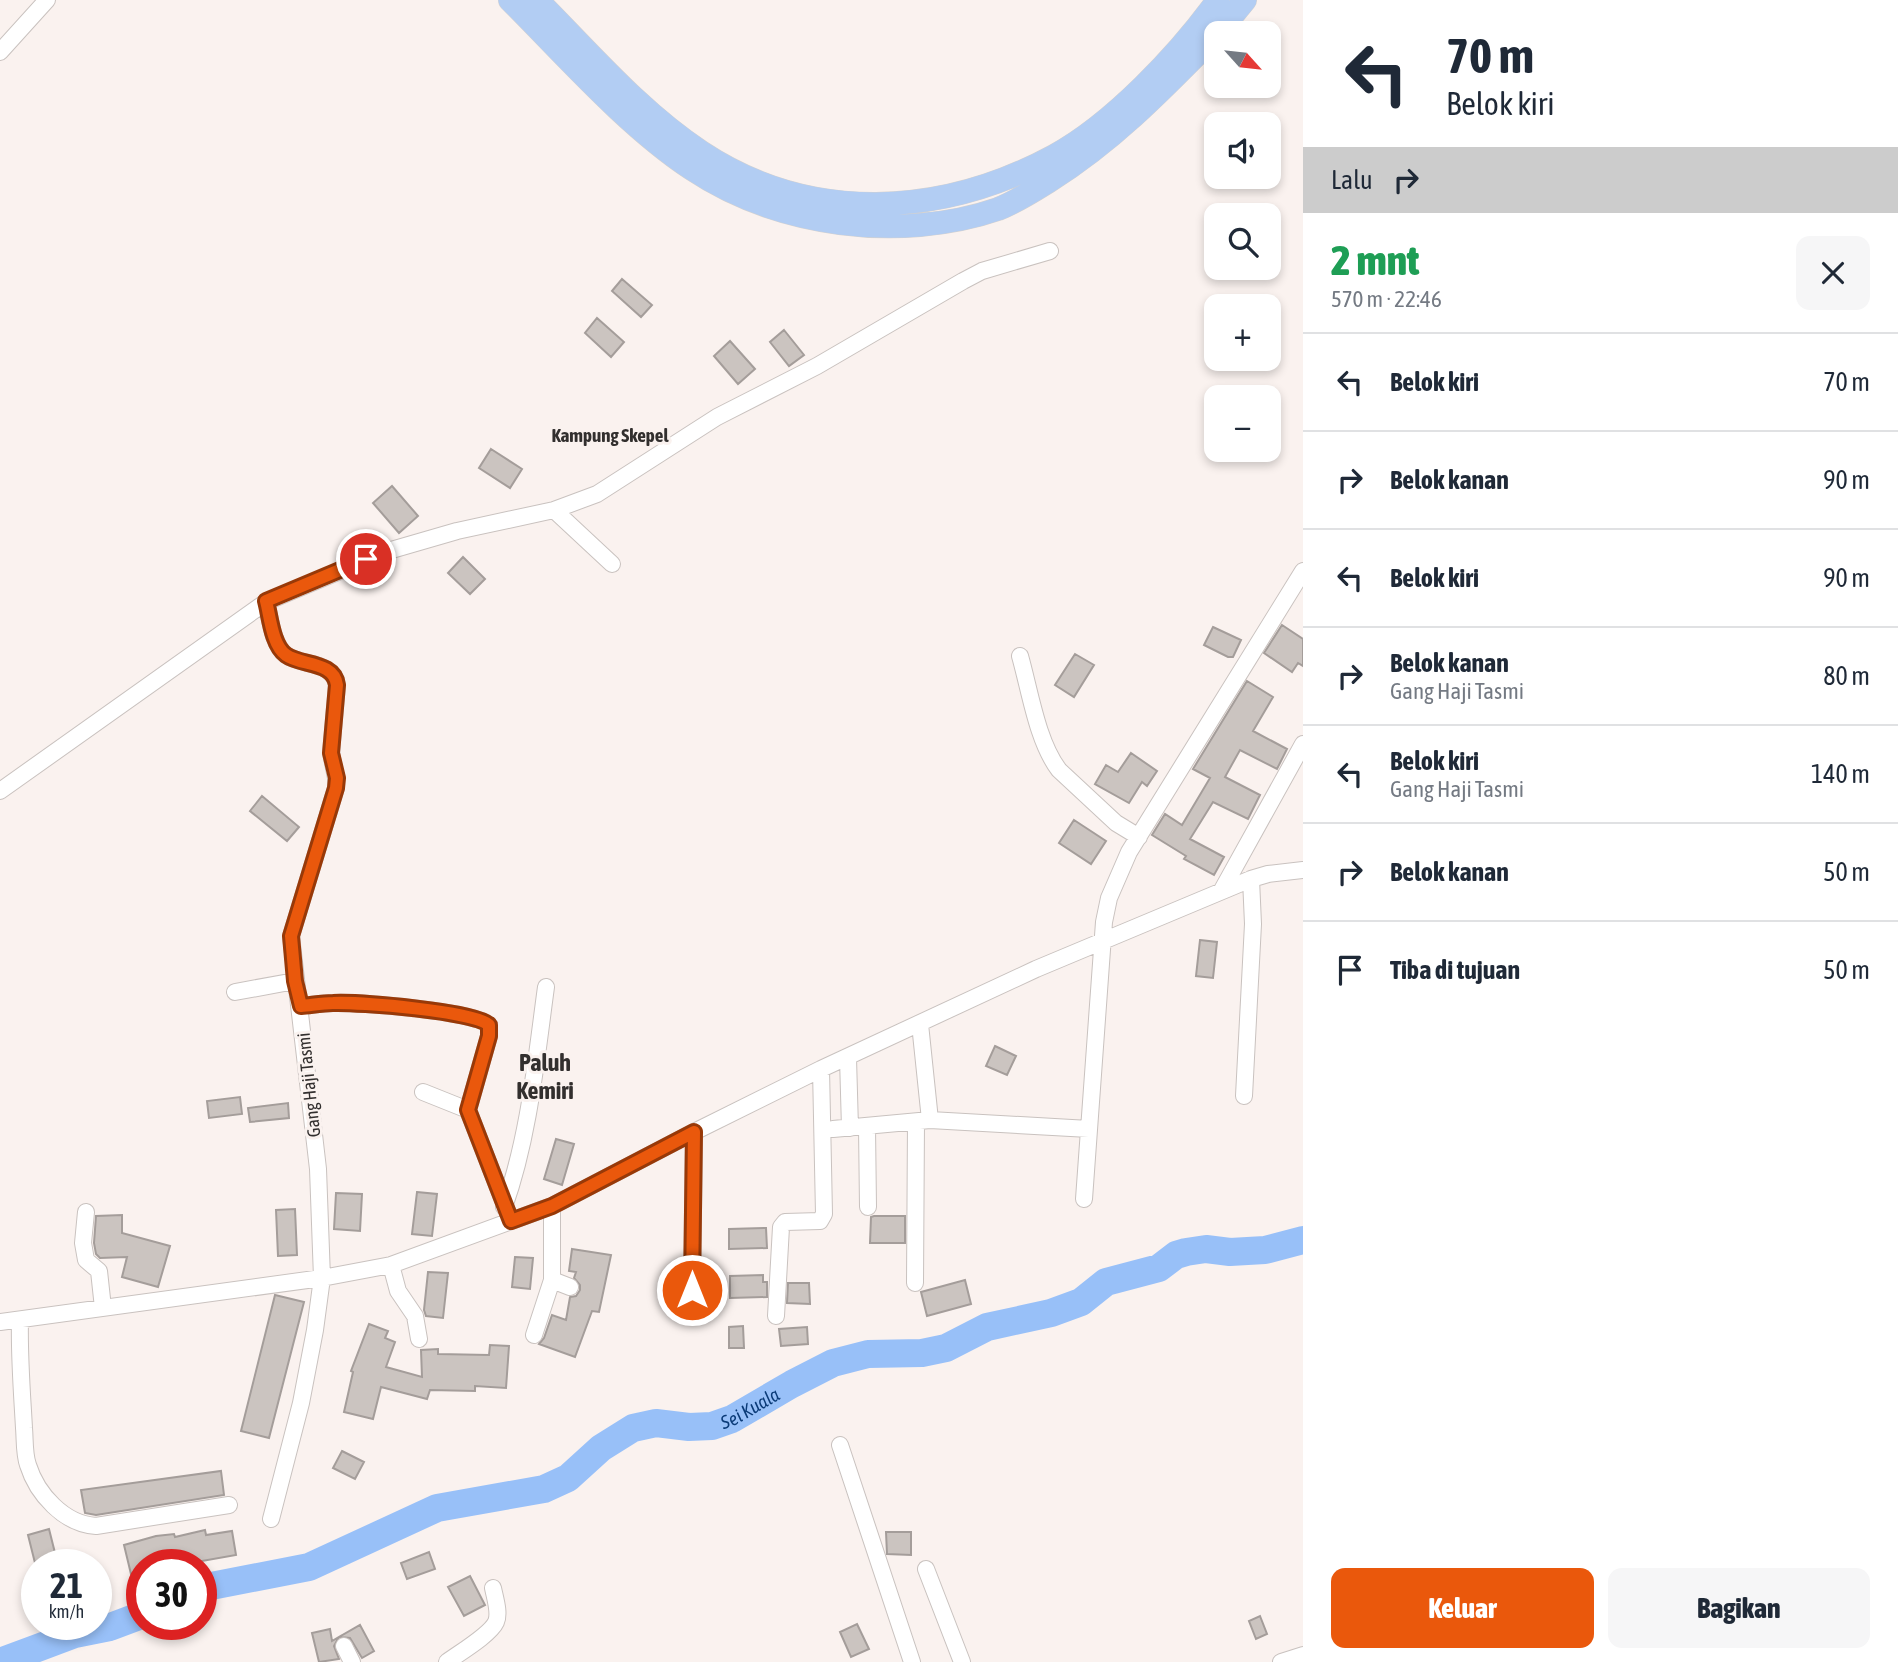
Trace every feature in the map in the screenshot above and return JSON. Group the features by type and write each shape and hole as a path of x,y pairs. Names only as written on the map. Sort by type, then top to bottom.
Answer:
{"highway":[{"path":"510,0 642,130 692,169 729,190 770,208 809,219 859,226 892,227 951,220 998,208 1026,195 1078,163 1134,118 1204,47"},
{"path":"537,0 652,114 701,152 739,173 776,188 816,198 868,206 900,205 947,198 994,184 1055,156 1102,123 1148,80 1200,26 1219,0"},
{"path":"1228,21 1245,0"}],"street":[{"path":"0,52 47,0"},
{"path":"0,791 266,601 388,551 457,531 554,510 597,494 717,417 817,366 962,281 982,271 1050,251"},
{"path":"554,510 612,564"},
{"path":"1084,1199 1102,943 1109,898 1120,870 1139,837 1303,571"},
{"name":"Gang Haji Tasmi","path":"266,601 276,640 285,655 330,671 336,678 337,685 331,753 337,778 336,788 291,936 318,1169 322,1278 316,1329 301,1403 271,1519"},
{"path":"1020,656 1051,760 1106,814 1139,837"},
{"path":"1222,890 1303,744"},
{"path":"0,1322 322,1278 391,1265 507,1214 552,1206 821,1069 1036,969 1251,879 1303,870"},
{"path":"1244,1096 1253,924 1251,879"},
{"path":"235,992 295,981"},
{"path":"507,1214 530,1097 546,987"},
{"path":"301,1006 336,1003 390,1007 485,1021 489,1025 489,1036 468,1110 507,1214"},
{"path":"915,1283 923,1121 920,1024"},
{"path":"848,1058 841,1128 923,1121 1089,1129"},
{"path":"776,1316 780,1227 785,1222 820,1221 824,1214 821,1069"},
{"path":"423,1092 468,1110"},
{"path":"867,1127 869,1207"},
{"path":"692,1290 694,1132"},
{"path":"534,1335 552,1280 552,1206"},
{"path":"86,1212 83,1243 86,1259 99,1271 103,1308"},
{"path":"391,1265 398,1290 415,1316 419,1339"},
{"path":"552,1280 570,1287"},
{"path":"20,1320 19,1356 27,1464 40,1489 56,1509 85,1526 96,1526 229,1505"},
{"path":"840,1445 912,1662"},
{"path":"926,1569 962,1662"},
{"path":"447,1662 490,1630 496,1622 493,1588"},
{"path":"344,1646 352,1662"},
{"path":"1280,1662 1303,1655"}],"building":[{"path":"622,279 652,305 641,317 612,291"},
{"path":"597,318 624,342 611,357 585,333"},
{"path":"784,330 804,355 789,366 770,342"},
{"path":"730,341 755,369 738,384 714,356"},
{"path":"491,449 522,469 510,488 479,468"},
{"path":"392,486 418,516 399,533 373,503"},
{"path":"463,557 485,579 470,594 448,573"},
{"path":"1282,625 1303,639 1303,666 1298,663 1292,672 1264,653"},
{"path":"1213,627 1241,640 1233,657 1204,645"},
{"path":"1075,654 1094,665 1074,697 1055,685"},
{"path":"1247,681 1273,697 1253,731 1287,749 1277,769 1240,750 1225,777 1260,795 1248,819 1213,802 1190,839 1224,857 1214,875 1184,859 1186,856 1152,835 1165,814 1182,825 1210,778 1193,769"},
{"path":"1131,753 1157,771 1147,786 1142,782 1129,803 1095,784 1106,765 1118,772"},
{"path":"262,796 299,827 287,841 250,811"},
{"path":"1074,820 1106,841 1091,864 1059,843"},
{"path":"1200,940 1217,942 1213,978 1196,976"},
{"path":"995,1046 1016,1056 1007,1075 986,1066"},
{"path":"240,1097 242,1114 209,1118 207,1101"},
{"path":"288,1103 289,1118 250,1122 248,1108"},
{"path":"556,1139 574,1144 562,1185 544,1179"},
{"path":"417,1192 437,1194 432,1236 412,1234"},
{"path":"336,1193 362,1194 360,1231 334,1229"},
{"path":"295,1209 297,1255 278,1256 276,1210"},
{"path":"122,1215 122,1233 170,1246 158,1287 122,1277 127,1257 100,1258 96,1254 96,1216"},
{"path":"905,1216 905,1243 870,1243 871,1217"},
{"path":"766,1228 767,1248 729,1249 729,1229"},
{"path":"572,1249 611,1255 599,1312 592,1311 575,1357 539,1344 544,1338 552,1315 566,1320 570,1297 576,1296 580,1290 580,1285 574,1278 576,1272 569,1271"},
{"path":"515,1257 533,1258 530,1289 512,1287"},
{"path":"428,1272 448,1273 443,1318 426,1316 424,1310"},
{"path":"763,1275 763,1282 767,1282 767,1297 730,1298 730,1276"},
{"path":"965,1280 971,1304 927,1316 921,1292"},
{"path":"788,1283 809,1283 810,1304 787,1303"},
{"path":"275,1295 304,1302 269,1438 241,1431"},
{"path":"369,1324 388,1331 385,1338 395,1342 386,1367 422,1377 421,1350 438,1349 438,1354 489,1355 490,1345 509,1346 506,1388 475,1386 475,1391 430,1390 427,1399 381,1387 373,1419 344,1412 353,1372 351,1371"},
{"path":"743,1326 744,1348 729,1348 729,1327"},
{"path":"807,1327 808,1344 781,1346 779,1329"},
{"path":"342,1451 364,1462 355,1479 333,1468"},
{"path":"221,1471 224,1495 96,1515 85,1513 81,1490"},
{"path":"49,1529 54,1549 32,1549 28,1535"},
{"path":"205,1530 206,1535 232,1531 236,1555 217,1558 217,1549 126,1549 126,1553 124,1545 156,1536 174,1534 175,1537"},
{"path":"886,1532 911,1532 911,1555 887,1554"},
{"path":"429,1552 435,1569 407,1579 401,1563"},
{"path":"470,1576 485,1605 464,1616 448,1587"},
{"path":"1260,1616 1267,1634 1256,1639 1249,1621"},
{"path":"857,1624 869,1649 851,1657 840,1632"},
{"path":"360,1625 374,1651 362,1658 350,1638 339,1637"},
{"path":"330,1629 332,1641 339,1637 334,1646 339,1659 319,1662 312,1633"}],"waterway":[{"name":"Sei Kuala","path":"217,1585 309,1567 437,1508 544,1489 568,1478 601,1448 633,1428 656,1423 689,1427 712,1426 732,1419 833,1363 868,1354 922,1353 946,1348 987,1327 1051,1313 1081,1302 1106,1282 1159,1268 1176,1255 1186,1252 1206,1249 1230,1252 1265,1250 1303,1240"},
{"name":"Sei Kuala","path":"0,1662 75,1634 126,1621"}],"district":[{"name":"Kampung Skepel","path":"610,435"},
{"name":"Paluh Kemiri","path":"545,1077"}],"route":[{"path":"366,559 266,601 276,640 285,655 330,671 336,678 337,685 331,753 337,778 336,788 291,936 295,981 301,1006 336,1003 418,1009 475,1018 489,1025 489,1036 468,1110 511,1221 552,1206 694,1132 692,1290"}]}
